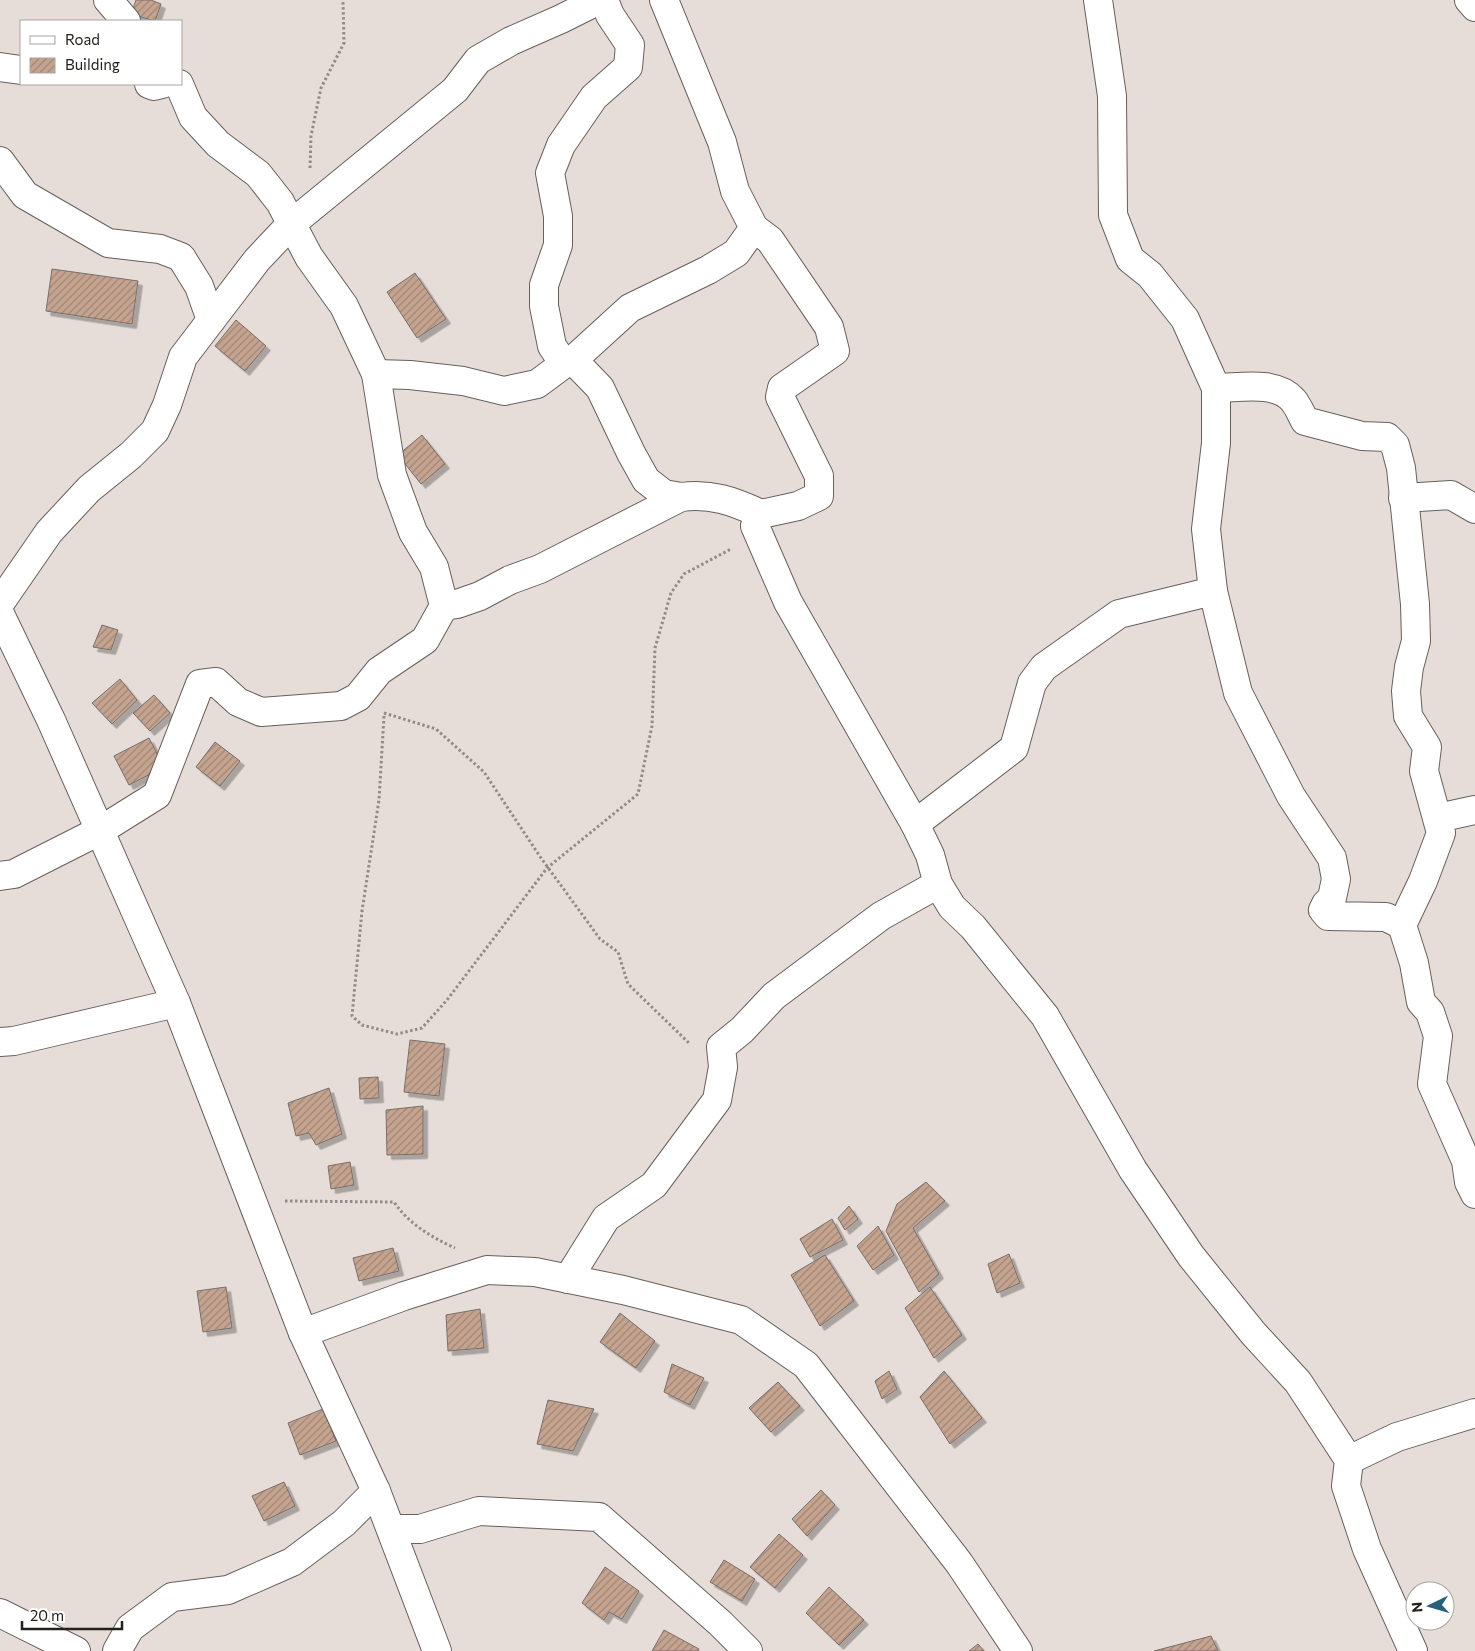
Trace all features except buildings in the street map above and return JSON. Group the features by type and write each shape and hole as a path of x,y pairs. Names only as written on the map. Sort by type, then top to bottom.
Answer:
{"street":[{"path":"106,20 108,0"},
{"path":"108,0 125,20"},
{"path":"0,603 49,532 89,489 132,455 154,431 167,405 183,357 257,260 290,225 455,90 478,60 511,41 561,20 599,0"},
{"path":"604,0 610,15 630,45 628,67 594,97 561,145 550,173 558,216 558,245 544,285 544,306 552,346 600,388 630,452 646,480 664,494 681,497 702,494 731,499 758,520 788,602 915,824 930,855 938,884 952,907 973,926 1045,1016 1133,1170 1191,1256 1253,1333 1298,1382 1349,1460 1346,1486 1368,1549 1412,1651"},
{"path":"664,0 722,142 735,191 754,228 770,240 829,327 835,352 782,388 780,397 820,476 819,496 798,506 758,520"},
{"path":"1098,0 1112,96 1114,215 1130,259 1150,275 1184,319 1216,388 1216,444 1206,529 1213,591 1238,693 1291,796 1332,858 1334,885 1332,898 1323,910 1328,916 1386,917 1402,925"},
{"path":"1469,0 1475,7"},
{"path":"0,67 20,70"},
{"path":"0,876 14,874 101,830 157,795 200,684 216,682 238,702 261,712 342,706 358,697 379,671 425,640 444,606 434,567 413,532 392,475 376,374 344,306 309,257 290,225 280,202 258,174 218,144 193,116 179,85"},
{"path":"0,161 24,195 108,243 160,249 181,258 199,286 211,320"},
{"path":"376,374 410,375 462,381 504,391 537,384 569,362 630,308 708,270 736,253 754,228"},
{"path":"1216,388 1265,387 1281,390 1293,400 1305,421 1362,436 1387,437 1395,445 1401,468 1415,604 1416,641 1408,667 1406,691 1408,716 1427,747 1424,771 1441,833 1423,881 1402,925 1414,963 1421,1002 1430,1012 1438,1036 1432,1084 1466,1161 1469,1182 1475,1194"},
{"path":"1403,498 1451,495 1475,509"},
{"path":"444,606 480,596 510,580 540,569 681,497"},
{"path":"915,824 1014,748 1032,683 1044,668 1119,614 1213,591"},
{"path":"0,614 101,830 176,1003 303,1333 376,1491 437,1651"},
{"path":"1438,818 1475,810"},
{"path":"568,1279 606,1218 654,1184 717,1100 723,1067 721,1047 742,1030 774,996 881,916 938,884"},
{"path":"0,1042 14,1041 176,1003"},
{"path":"303,1333 404,1296 487,1270 535,1272 624,1290 741,1320 806,1365 959,1564 1018,1651"},
{"path":"1349,1460 1397,1437 1475,1413"},
{"path":"117,1651 130,1628 172,1597 228,1590 292,1562 344,1523 376,1491"},
{"path":"391,1529 420,1529 479,1511 599,1517 720,1623 748,1651"},
{"path":"0,1613 76,1651"}],"path":[{"path":"312,208 311,136 321,88 344,43 343,0"},
{"path":"384,713 379,800 362,911 352,1016 362,1025 397,1034 422,1028 447,1000 548,868 638,794 652,726 656,648 671,593 684,574 727,552 758,520"},
{"path":"358,697 384,713 436,729 484,772 548,868 600,939 618,952 628,984 682,1036 721,1079"},
{"path":"252,1200 394,1202 403,1216 435,1239 464,1252 487,1270"}]}
